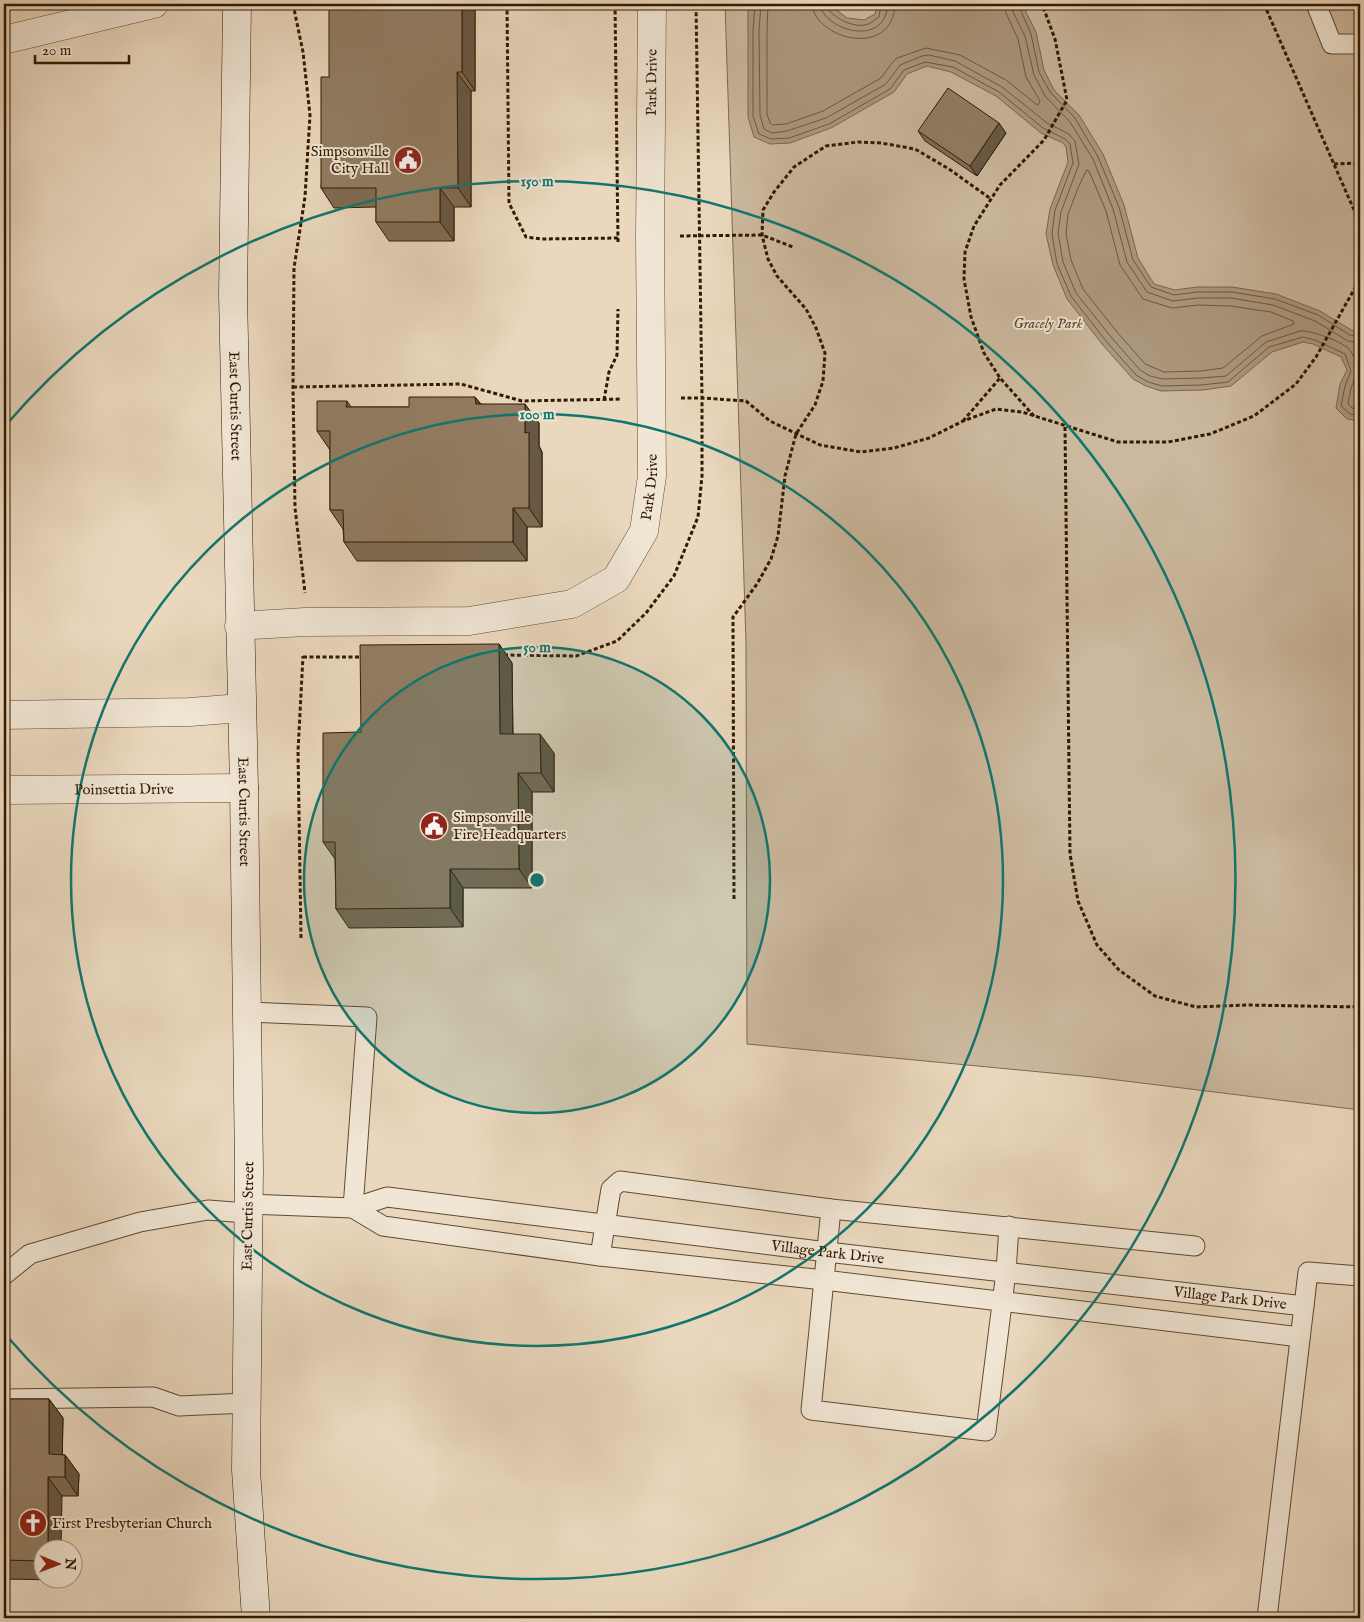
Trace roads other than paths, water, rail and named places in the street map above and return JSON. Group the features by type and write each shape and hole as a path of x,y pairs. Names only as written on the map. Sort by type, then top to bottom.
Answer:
{"main road":[{"path":"4,40 154,4"},
{"name":"East Curtis Street","path":"238,4 233,295 244,788 249,1168 247,1208 246,1470 256,1618"},
{"name":"Park Drive","path":"240,626 305,622 469,621 572,604 616,579 644,531 652,476 650,246 652,4"},
{"path":"4,715 190,712 241,708"},
{"name":"Poinsettia Drive","path":"4,790 244,788"}],"lane":[{"path":"1316,4 1332,44 1360,44"},
{"path":"247,1012 367,1017 353,1208"},
{"path":"600,1256 611,1189 620,1181 831,1209 1195,1246"},
{"name":"Village Park Drive","path":"4,1275 30,1254 140,1222 208,1210 353,1208 387,1196 828,1252 1304,1306"},
{"name":"Village Park Drive","path":"353,1208 383,1226 600,1256 824,1280 1300,1337"},
{"path":"831,1209 811,1410 986,1431 1006,1272 1009,1226"},
{"path":"1267,1618 1308,1272 1360,1276"},
{"path":"4,1399 152,1396 179,1406 247,1403"}],"water":[{"path":"750,4 829,4 847,18 864,20 875,14 877,4 1022,4 1036,32 1044,70 1054,90 1079,115 1103,154 1124,205 1138,258 1154,284 1175,290 1197,287 1232,287 1276,294 1320,311 1353,331 1360,332 1360,421 1347,419 1336,408 1340,384 1347,370 1341,357 1313,344 1303,342 1272,352 1231,386 1203,390 1161,391 1133,379 1102,344 1067,299 1053,265 1046,234 1050,209 1068,162 1066,147 1063,143 1041,133 996,96 951,72 927,66 907,74 894,92 831,128 790,143 770,144 754,137 748,117 748,8"}],"place":[{"name":"Simpsonville City Hall","path":"408,160"},
{"name":"Simpsonville Fire Headquarters","path":"434,826"},
{"name":"First Presbyterian Church","path":"33,1523"}],"park label":[{"name":"Gracely Park","path":"1048,323"}]}
